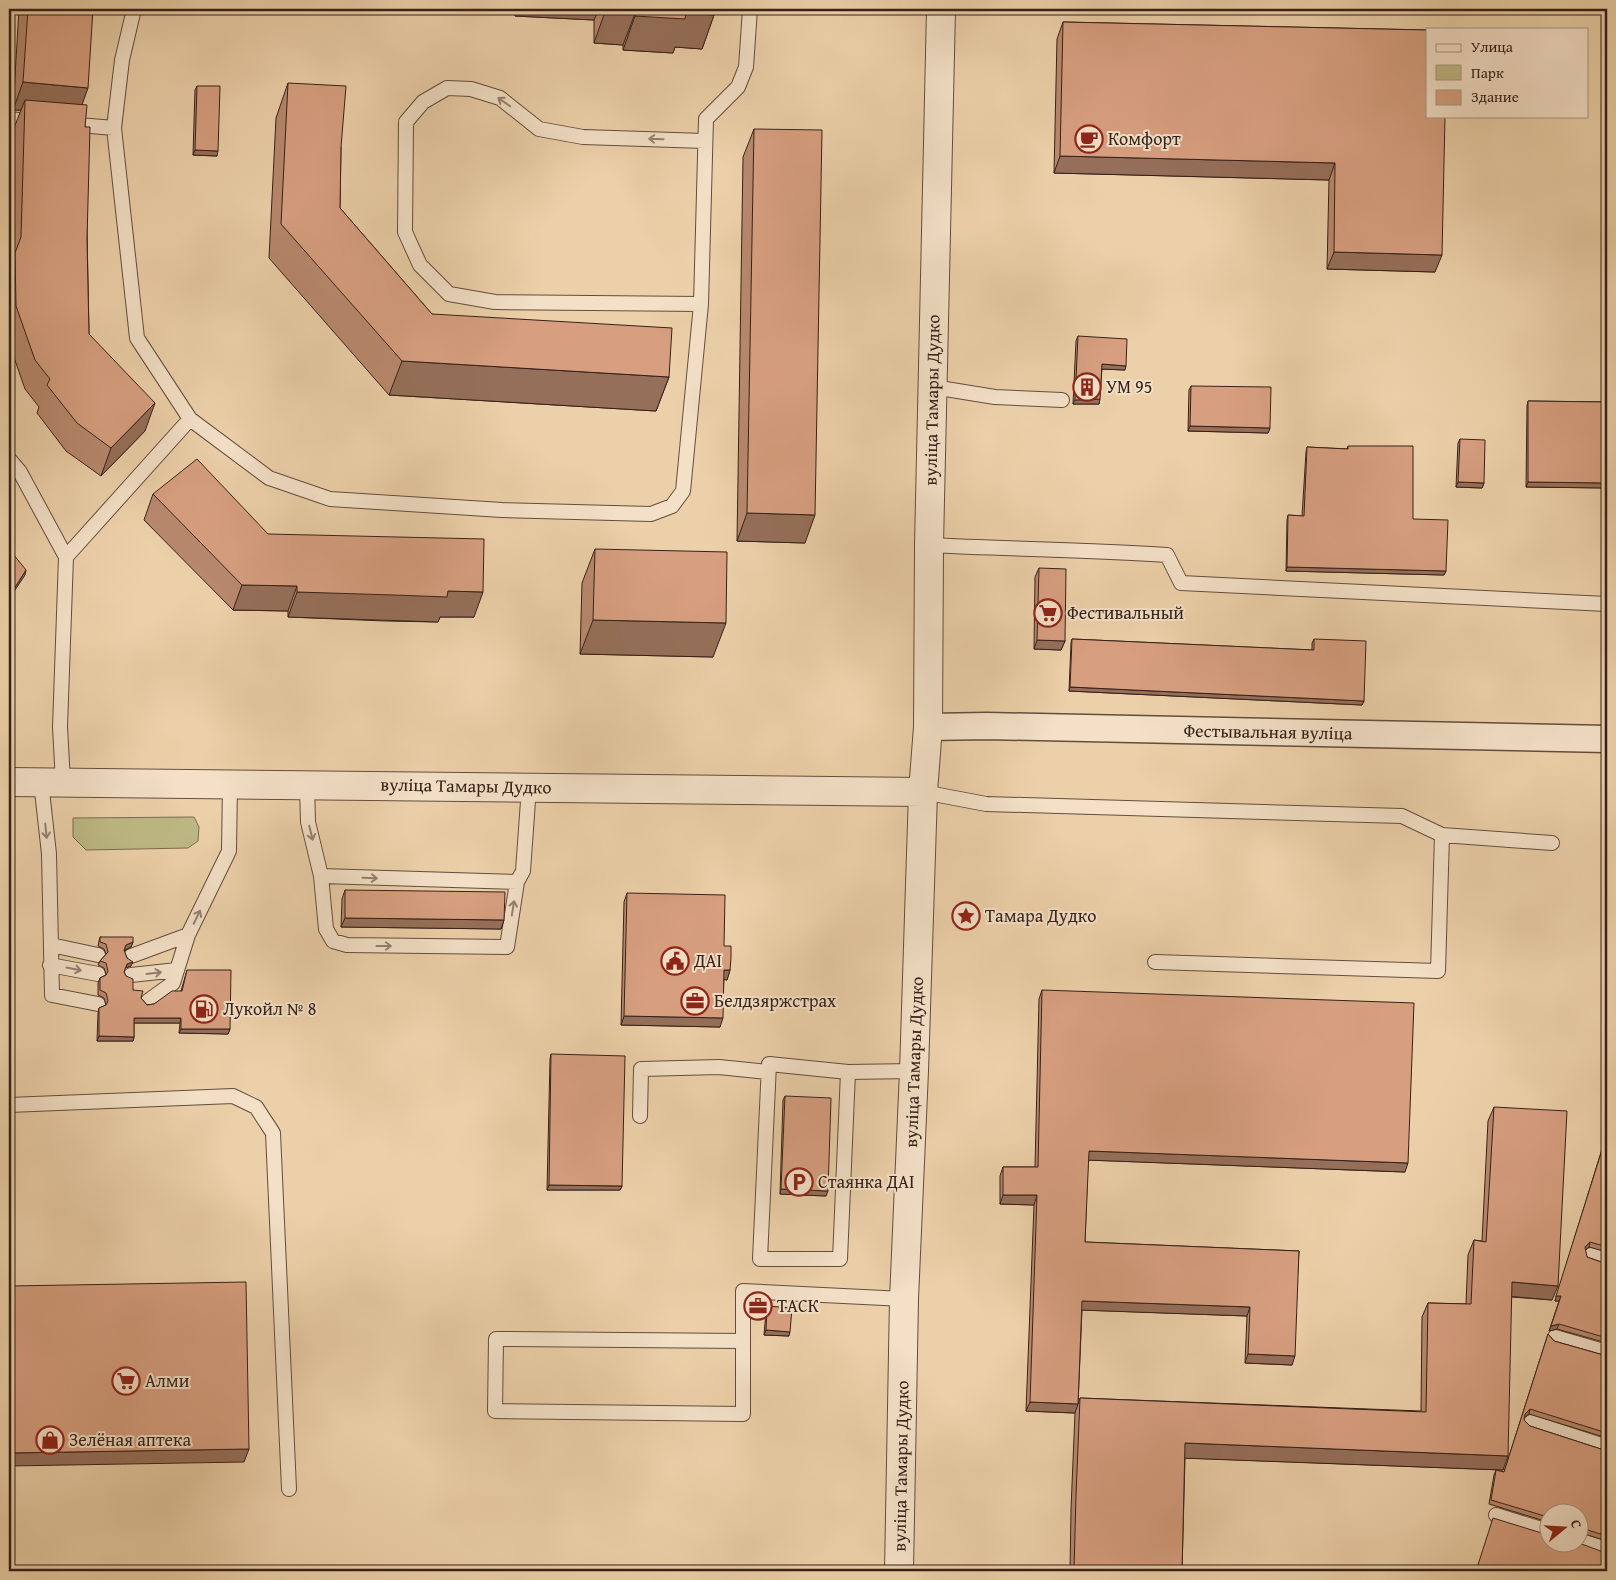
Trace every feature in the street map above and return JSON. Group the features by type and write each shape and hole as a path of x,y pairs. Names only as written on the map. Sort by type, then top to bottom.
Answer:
{"street":[{"name":"вуліца Тамары Дудко","path":"899,1571 904,1299 923,792 928,727 935,190 941,9"},
{"name":"Фестывальная вуліца","path":"928,727 987,726 1607,739"},
{"name":"вуліца Тамары Дудко","path":"9,782 923,792"}],"lane":[{"path":"134,9 122,60 114,128 137,338 190,419 268,478 330,499 502,510 651,514 672,506 683,491 701,304 706,119 738,87 746,67 750,9"},
{"path":"701,304 496,302 449,294 420,265 405,232 406,122 423,102 447,88 471,88 500,98 539,129 583,137 705,141"},
{"path":"9,119 114,128"},
{"path":"933,387 995,397 1062,400"},
{"path":"66,557 190,419"},
{"path":"9,459 20,472 66,557 60,727 52,782 48,854 52,995 98,1004"},
{"path":"929,545 1083,549 1168,555 1181,583 1607,604"},
{"path":"148,1001 173,983 188,935 229,851 230,784"},
{"path":"307,785 308,822 321,876 326,929 333,941 347,945 507,947 517,882 523,871 529,787"},
{"path":"923,792 986,804 1402,816 1442,835 1552,844"},
{"path":"1155,962 1438,971 1442,835"},
{"path":"321,876 517,882"},
{"path":"131,956 188,935"},
{"path":"51,945 98,955"},
{"path":"50,965 98,974"},
{"path":"131,976 177,970"},
{"path":"848,1072 840,1259 760,1259 769,1064 848,1072 914,1071"},
{"path":"640,1116 641,1069 719,1067 768,1072"},
{"path":"9,1105 234,1096 256,1107 273,1133 290,1489"},
{"path":"1591,1255 1607,1260"},
{"path":"743,1341 496,1340 495,1411 743,1414 743,1341 743,1291 904,1299"},
{"path":"1555,1337 1607,1352"},
{"path":"1531,1422 1607,1447"},
{"path":"1496,1515 1538,1528"},
{"path":"1588,1543 1607,1549"}],"green space":[{"path":"194,817 199,827 198,841 188,848 86,850 73,837 73,818"}],"building":[{"path":"28,9 93,9 88,88 23,82"},
{"path":"606,9 715,9 714,15 686,13 685,19 635,16 636,11"},
{"path":"1063,22 1426,30 1426,118 1445,118 1442,255 1334,252 1335,163 1060,156"},
{"path":"288,83 346,86 341,147 340,208 432,314 672,328 669,377 402,361 281,224"},
{"path":"197,86 220,86 218,151 195,150"},
{"path":"25,100 87,105 85,127 90,127 87,239 89,334 155,403 111,448 77,423 47,385 50,379 35,360 16,306 15,253 21,237"},
{"path":"754,129 822,130 815,515 747,513"},
{"name":"УМ 95","path":"1078,336 1127,339 1126,366 1102,364 1100,399 1075,400"},
{"path":"1191,386 1271,387 1270,428 1190,426"},
{"path":"1528,401 1607,402 1607,483 1528,482"},
{"path":"1460,439 1485,440 1484,483 1458,482"},
{"path":"1348,446 1413,446 1413,519 1448,520 1446,571 1287,567 1288,515 1304,516 1307,447 1348,449"},
{"path":"197,459 268,534 484,539 483,592 448,591 447,597 297,592 297,586 242,585 153,494"},
{"path":"9,549 26,570 9,597"},
{"path":"595,549 727,552 726,623 593,620"},
{"name":"Фестивальный","path":"1039,568 1066,569 1065,641 1037,640"},
{"path":"1072,639 1314,650 1314,639 1366,641 1364,701 1070,687"},
{"path":"345,890 505,892 504,920 345,918"},
{"name":"ДАІ","path":"627,893 725,895 724,946 731,946 731,958 730,970 724,970 723,1018 624,1016"},
{"path":"100,937 133,937 133,942 126,945 124,950 127,958 133,962 127,964 124,972 126,976 133,979 133,990 143,991 141,998 147,1005 154,1004 172,991 182,991 187,970 231,970 230,1029 181,1029 181,1018 134,1018 134,1037 99,1036 99,1008 106,1005 108,1001 106,993 100,990 100,978 106,975 108,971 106,963 100,961 108,952 106,944 100,942"},
{"path":"1042,990 1414,1003 1408,1163 1089,1151 1085,1242 1299,1251 1295,1356 1248,1354 1250,1307 1082,1301 1078,1404 1030,1402 1037,1195 1003,1195 1003,1167 1038,1167"},
{"path":"551,1054 625,1056 622,1186 549,1185"},
{"path":"785,1096 831,1098 828,1191 781,1189"},
{"path":"1494,1107 1567,1111 1558,1286 1512,1282 1508,1456 1185,1443 1182,1571 1074,1571 1080,1398 1426,1412 1428,1303 1471,1304 1474,1240 1486,1242"},
{"path":"1607,1134 1607,1247 1590,1242 1585,1247 1587,1257 1607,1264 1607,1338 1559,1324 1551,1326 1561,1296 1556,1296"},
{"name":"Алми","path":"246,1282 249,1449 9,1453 9,1286"},
{"path":"767,1306 792,1308 790,1332 766,1330"},
{"path":"1548,1334 1554,1341 1607,1356 1607,1433 1530,1409 1525,1414 1524,1420 1530,1426 1607,1451 1607,1536 1588,1530 1588,1502 1538,1502 1538,1514 1491,1500 1496,1470 1504,1472"},
{"path":"1493,1518 1538,1532 1538,1552 1588,1552 1588,1546 1607,1552 1607,1571 1476,1571"}],"place":[{"name":"Комфорт","path":"1089,139"},
{"name":"УМ 95","path":"1087,387"},
{"name":"Фестивальный","path":"1048,613"},
{"name":"Тамара Дудко","path":"966,916"},
{"name":"ДАІ","path":"675,961"},
{"name":"Белдзяржстрах","path":"695,1001"},
{"name":"Лукойл № 8","path":"204,1009"},
{"name":"Стаянка ДАІ","path":"799,1182"},
{"name":"ТАСК","path":"758,1306"},
{"name":"Алми","path":"126,1381"},
{"name":"Зелёная аптека","path":"50,1440"}]}
